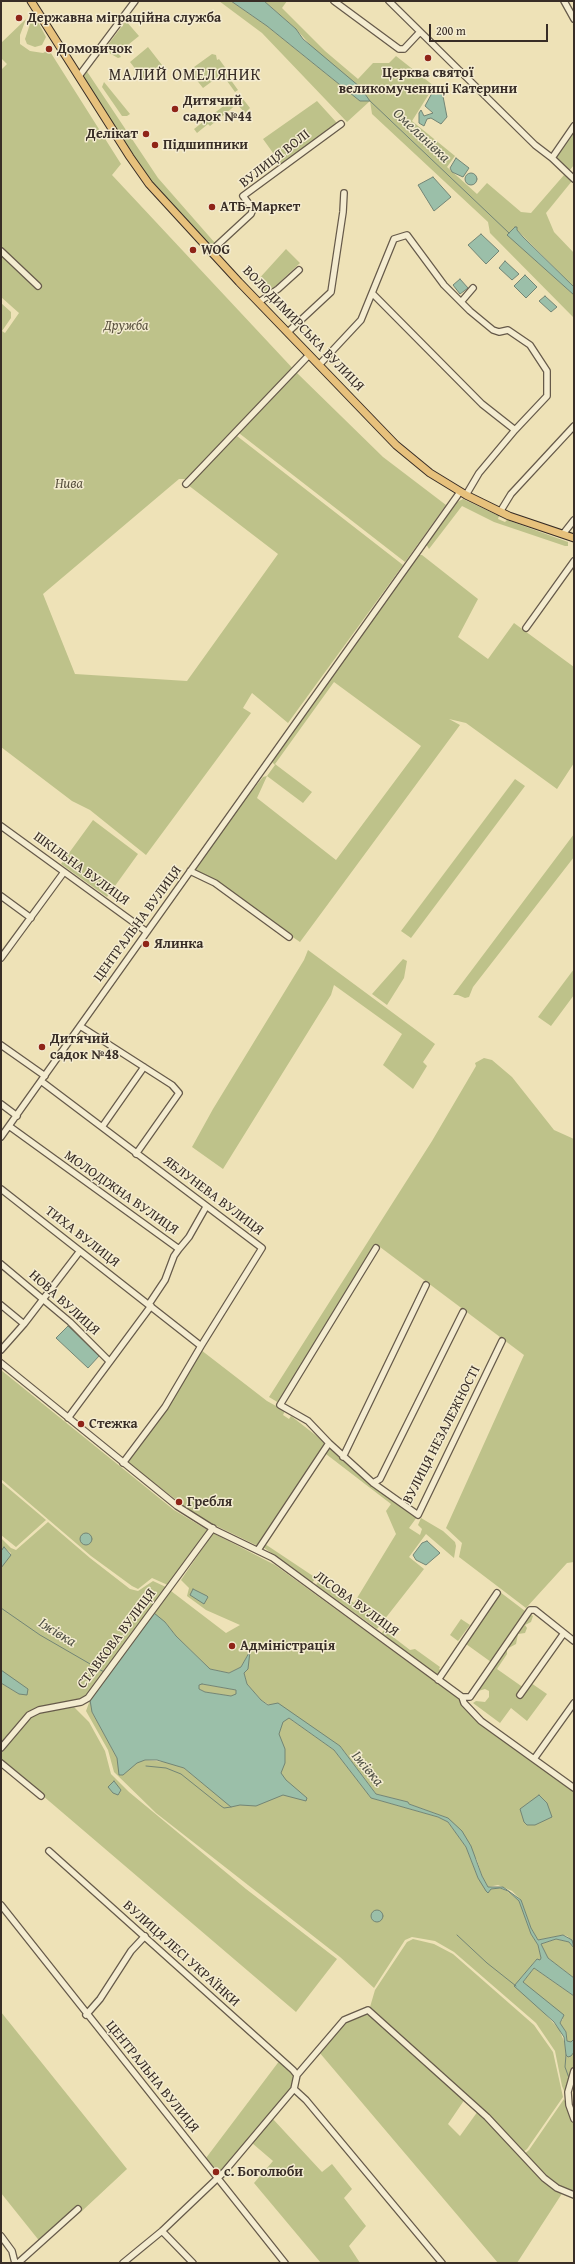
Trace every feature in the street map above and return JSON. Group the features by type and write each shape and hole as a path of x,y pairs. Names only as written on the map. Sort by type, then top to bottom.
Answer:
{"main road":[{"name":"ВОЛОДИМИРСЬКА ВУЛИЦЯ","path":"31,1 150,184 259,302 396,445 430,473 463,493 500,512 574,538"}],"street":[{"path":"79,76 135,1"},
{"path":"334,1 399,49 404,49 419,32"},
{"path":"389,1 534,145 552,158 574,179"},
{"path":"564,1 574,20"},
{"name":"ВУЛИЦЯ ВОЛІ","path":"211,251 251,214 252,209 243,196 341,124"},
{"path":"552,158 574,126"},
{"path":"288,332 332,292 343,212 344,193"},
{"name":"ВОЛОДИМИРСЬКА ВУЛИЦЯ","path":"319,365 358,325 373,294 394,239 407,236 444,285 461,302 493,330 499,332 508,330 530,345 547,371 547,396 515,430 463,493"},
{"path":"1,251 38,286"},
{"path":"259,302 278,289 299,270"},
{"path":"461,302 473,288"},
{"path":"373,294 482,404 515,430"},
{"path":"186,484 309,355"},
{"path":"500,512 511,494 574,426"},
{"name":"ЦЕНТРАЛЬНА ВУЛИЦЯ","path":"1,1137 190,871 463,493"},
{"path":"563,534 574,520"},
{"path":"526,628 574,561"},
{"name":"ШКІЛЬНА ВУЛИЦЯ","path":"1,826 147,932"},
{"path":"190,871 215,883 289,937"},
{"path":"1,958 64,872"},
{"path":"1,896 31,918"},
{"path":"80,1026 172,1085 179,1093 136,1154"},
{"path":"1,1045 43,1079"},
{"path":"102,1127 144,1067"},
{"name":"ЯБЛУНЕВА ВУЛИЦЯ","path":"43,1079 136,1154 262,1248 165,1407 123,1463"},
{"path":"1,1104 17,1116"},
{"name":"МОЛОДІЖНА ВУЛИЦЯ","path":"9,1126 180,1249 189,1238 206,1207"},
{"name":"ТИХА ВУЛИЦЯ","path":"1,1189 201,1346"},
{"name":"ВУЛИЦЯ НЕЗАЛЕЖНОСТІ","path":"376,1248 314,1353 280,1405 308,1421 343,1457 374,1483 418,1515 502,1341"},
{"path":"68,1418 150,1305 165,1280 174,1256 180,1249"},
{"path":"1,1350 24,1324 80,1251"},
{"name":"НОВА ВУЛИЦЯ","path":"1,1264 43,1299 109,1361"},
{"path":"343,1457 426,1285"},
{"path":"1,1305 24,1324"},
{"path":"374,1483 380,1479 463,1312"},
{"name":"ЛІСОВА ВУЛИЦЯ","path":"1,1364 176,1506 213,1528 273,1558 462,1697"},
{"path":"258,1550 329,1443"},
{"name":"СТАВКОВА ВУЛИЦЯ","path":"1,1748 29,1715 39,1710 81,1702 88,1698 213,1528"},
{"path":"438,1680 498,1593"},
{"path":"574,1641 535,1610 528,1611 470,1697 462,1697 464,1704 471,1713 574,1788"},
{"path":"520,1695 564,1633"},
{"path":"534,1759 574,1703"},
{"path":"1,1763 41,1796"},
{"name":"ВУЛИЦЯ ЛЕСІ УКРАЇНКИ","path":"49,1851 145,1936 297,2075"},
{"name":"ЦЕНТРАЛЬНА ВУЛИЦЯ","path":"1,1905 86,2015 218,2177 285,2263"},
{"path":"86,2015 100,1999 131,1952 145,1936"},
{"path":"123,2263 162,2231 218,2177 294,2088 297,2075 344,2020 366,2010 372,2012 419,2054 440,2077 487,2117 544,2178 557,2188 574,2195"},
{"path":"574,2071 568,2092 569,2105 574,2119"},
{"path":"294,2088 306,2100 442,2263"},
{"path":"1,2236 12,2251 16,2263 78,2209"},
{"path":"162,2231 193,2263"}],"green space":[{"path":"219,1 231,1 267,26 360,101 296,29 264,1 287,1 282,8 325,51 358,79 373,63 389,63 396,56 434,86 412,121 455,156 447,167 477,194 487,183 521,212 531,213 564,175 572,181 546,213 554,232 574,253 574,287 517,230 508,235 574,295 574,318 490,233 488,222 372,114 370,101 347,122 262,33"},
{"path":"36,18 46,37 42,45 35,47 27,44 25,39 31,21"},
{"path":"26,19 20,35 20,44 30,51 43,53 49,50 121,164 112,175 297,373 383,457 446,505 405,562 235,430 192,474 186,479 179,479 43,594 75,674 187,681 278,554 188,485 237,436 403,565 288,723 252,693 243,708 251,713 146,855 90,810 72,801 1,747 1,303 11,312 11,318 2,331 5,333 19,313 1,297 1,70 7,64 1,58 1,43"},
{"path":"126,21 139,36 118,53 121,57 118,58 104,50"},
{"path":"148,47 162,65 144,80 130,62"},
{"path":"212,54 216,55 217,60 219,59 227,70 225,72 238,90 235,92 222,74 203,88 195,78 194,67"},
{"path":"86,70 158,178 215,243 211,247 151,182 83,77"},
{"path":"104,82 130,114 127,116 122,116 102,87"},
{"path":"239,94 250,108 245,113 237,104 210,126 208,124 197,133 194,129"},
{"path":"317,101 337,123 281,164 263,139"},
{"path":"574,129 574,165 569,171 555,157"},
{"path":"286,249 300,263 267,294 256,282"},
{"path":"463,499 499,516 498,519 505,522 507,520 568,542 568,546 494,522 462,506 429,549 426,544 453,504"},
{"path":"419,555 422,555 478,599 458,637 488,659 514,623 574,667 574,763 557,789 466,723 449,719 460,725 300,942 193,870 247,797 263,777 267,776 275,765 272,762","holes":["334,682 421,746 336,860 257,798 267,776 303,803 312,792 275,764"]},
{"path":"515,779 525,786 411,938 401,931"},
{"path":"93,820 138,854 107,897 61,864"},
{"path":"574,834 574,857 473,987 469,997 465,998 458,995 453,995"},
{"path":"308,950 435,1044 423,1062 427,1066 413,1089 383,1065 402,1034 334,985 331,995 223,1169 192,1147 213,1109 304,960"},
{"path":"403,959 407,961 404,978 387,1005 372,994"},
{"path":"574,969 574,995 551,1026 538,1017"},
{"path":"484,1058 492,1060 512,1077 554,1130 574,1139 574,1562 567,1563 526,1608 459,1557 462,1543 446,1528 524,1355 376,1244 279,1403 269,1397 432,1141 476,1066 475,1063"},
{"path":"201,1350 267,1401 285,1411 283,1415 289,1419 291,1416 327,1444 258,1546 200,1518 128,1463 127,1460 149,1433"},
{"path":"1,1370 174,1510 209,1531 170,1586 152,1578 138,1589 132,1586 91,1556 1,1479"},
{"path":"331,1448 372,1485 417,1517 409,1528 420,1535 422,1529 418,1525 421,1518 443,1531 455,1542 456,1546 454,1558 426,1534 409,1557 424,1569 377,1629 316,1585 319,1580 354,1603 396,1534 386,1511 391,1504 326,1454 265,1544 316,1578 312,1583 263,1547 327,1449"},
{"path":"1,1482 46,1520 16,1547 1,1535"},
{"path":"48,1522 90,1558 130,1589 138,1591 153,1581 168,1588 87,1696 81,1700 38,1707 27,1712 1,1743 1,1683 19,1694 1,1670 1,1568 11,1553 4,1547 1,1551 1,1538 11,1548 16,1550"},
{"path":"213,1533 275,1565 459,1699 470,1714 480,1723 574,1790 574,1943 567,1936 563,1935 538,1940 531,1928 521,1900 512,1891 498,1885 489,1887 491,1889 499,1888 507,1891 519,1901 531,1934 538,1945 541,1958 540,1960 537,1959 521,1978 531,1999 559,2029 566,2046 566,2055 571,2056 574,2052 574,2067 568,2081 567,2098 562,2086 555,2051 536,2023 454,1952 435,1941 412,1937 405,1940 374,1988 340,1957 156,1813 114,1772 108,1750 86,1711 90,1700 171,1591 226,1633 240,1625 206,1610 187,1596 189,1588 181,1580","holes":["165,1622 176,1636 210,1669 229,1673 241,1667 249,1652 244,1673 247,1684 261,1700 340,1746 376,1794 408,1802 409,1804 448,1818 477,1860 487,1886 478,1878 466,1847 448,1822 438,1817 371,1798 334,1750 289,1718 273,1717 220,1797 184,1768 168,1762 117,1758 92,1712"]},
{"path":"500,1592 525,1611 522,1616 526,1612 533,1616 531,1622 525,1625 527,1628 525,1633 518,1634 516,1644 507,1649 507,1654 497,1669 524,1688 531,1683 547,1694 527,1721 511,1708 500,1723 473,1703 476,1701 485,1702 489,1697 489,1691 485,1689 475,1692 480,1676 491,1662 466,1644"},
{"path":"461,1619 470,1625 458,1641 450,1635"},
{"path":"384,1630 410,1650 415,1649 440,1667 439,1669 442,1671 437,1675 381,1634"},
{"path":"202,1684 236,1690 236,1695 231,1696 205,1692 199,1689 199,1685"},
{"path":"74,1707 89,1722 105,1751 111,1774 129,1792 246,1889 337,1959 296,2012 1,1760 1,1753 30,1717 39,1713"},
{"path":"413,1939 434,1944 453,1954 534,2025 553,2052 563,2097 527,2149 522,2153 370,2007 375,1990 407,1942"},
{"path":"556,1939 569,1942 574,1948 574,1978 548,1958 541,1944"},
{"path":"534,1968 574,1996 574,2039 571,2042 567,2041 566,2032 560,2023 563,2019 523,1982"},
{"path":"366,2011 465,2099 448,2124 460,2136 478,2111 520,2156 563,2192 517,2263 498,2263 319,2052 344,2022"},
{"path":"1,2012 127,2169 82,2211 41,2243 1,2193"},
{"path":"280,2060 294,2073 295,2080 292,2089 222,2170 218,2172 206,2158"},
{"path":"564,2099 574,2122 574,2193 558,2187 523,2155 529,2150"},
{"path":"272,2118 322,2172 332,2164 352,2189 344,2198 366,2226 349,2246 360,2263 321,2263 254,2183 273,2161 252,2143"}],"shaded area":[{"path":"231,1 264,1 296,29 303,39 360,87 370,101 360,101 267,26"},
{"path":"442,91 447,117 441,124 431,118 427,119 424,126 419,123 419,113 421,110 424,116 433,113 425,106 432,93"},
{"path":"456,158 469,168 463,177 452,172 450,168"},
{"path":"469,173 473,173 477,179 473,185 469,185 465,181 465,177"},
{"path":"433,177 451,197 434,211 418,185"},
{"path":"515,227 517,227 517,230 523,237 574,287 574,295 507,235"},
{"path":"481,234 499,251 486,264 468,245"},
{"path":"505,261 519,274 512,280 499,268"},
{"path":"525,275 537,287 526,298 514,286"},
{"path":"460,279 468,288 460,294 453,285"},
{"path":"545,296 557,307 551,312 539,301"},
{"path":"68,1326 99,1356 88,1368 56,1338"},
{"path":"84,1533 88,1533 92,1539 88,1545 84,1545 80,1541 80,1537"},
{"path":"427,1541 440,1553 426,1565 416,1560 413,1555 422,1543"},
{"path":"4,1547 11,1555 1,1568 1,1551"},
{"path":"193,1589 208,1597 204,1604 190,1595"},
{"path":"154,1613 165,1622 176,1636 210,1669 229,1673 241,1667 250,1651 248,1669 244,1673 247,1684 261,1700 268,1705 278,1703 340,1746 376,1794 408,1802 409,1804 448,1818 462,1831 471,1846 482,1876 488,1887 503,1887 521,1900 531,1928 538,1940 563,1935 572,1940 574,1948 569,1942 556,1939 541,1944 548,1958 574,1978 574,1996 534,1968 523,1982 564,2015 560,2023 566,2032 567,2041 571,2042 574,2039 574,2052 571,2056 568,2057 566,2055 564,2037 554,2022 514,1986 537,1959 540,1960 541,1958 538,1945 531,1934 519,1901 508,1891 500,1888 491,1889 488,1893 486,1891 478,1878 466,1847 448,1822 438,1817 371,1798 334,1750 289,1718 283,1722 279,1734 285,1749 285,1763 281,1773 286,1780 307,1798 306,1801 283,1795 256,1806 240,1805 231,1807 184,1768 157,1760 145,1760 137,1763 123,1775 119,1775 117,1758 92,1712 90,1700","holes":["202,1684 236,1690 236,1694 231,1696 205,1692 199,1689 199,1685"]},
{"path":"1,1670 28,1689 27,1695 19,1694 1,1683"},
{"path":"114,1781 121,1790 118,1795 113,1793 108,1787"},
{"path":"539,1795 547,1803 552,1817 535,1825 527,1825 524,1822 520,1809"},
{"path":"375,1910 379,1910 383,1916 379,1922 375,1922 371,1918 371,1914"}],"waterway":[{"name":"Омелянівка","path":"369,100 509,233"},
{"name":"Іжівка","path":"1,1608 40,1635 104,1672"},
{"path":"146,1766 166,1768 181,1774 224,1808 231,1807"},
{"path":"457,1935 487,1963 516,1986"},
{"path":"566,2055 565,2067 569,2078"}],"place":[{"name":"Державна міграційна служба","path":"19,18"},
{"name":"Домовичок","path":"49,49"},
{"name":"Церква святої великомучениці Катерини","path":"428,58"},
{"name":"Дитячий садок №44","path":"175,109"},
{"name":"Делікат","path":"146,134"},
{"name":"Підшипники","path":"155,145"},
{"name":"АТБ-Маркет","path":"212,207"},
{"name":"WOG","path":"193,250"},
{"name":"Ялинка","path":"146,944"},
{"name":"Дитячий садок №48","path":"42,1047"},
{"name":"Стежка","path":"81,1424"},
{"name":"Гребля","path":"179,1502"},
{"name":"Адміністрація","path":"232,1646"},
{"name":"с. Боголюби","path":"216,2172"}],"district":[{"name":"МАЛИЙ ОМЕЛЯНИК","path":"185,76"}],"park label":[{"name":"Дружба","path":"126,326"},
{"name":"Нива","path":"69,484"}]}
